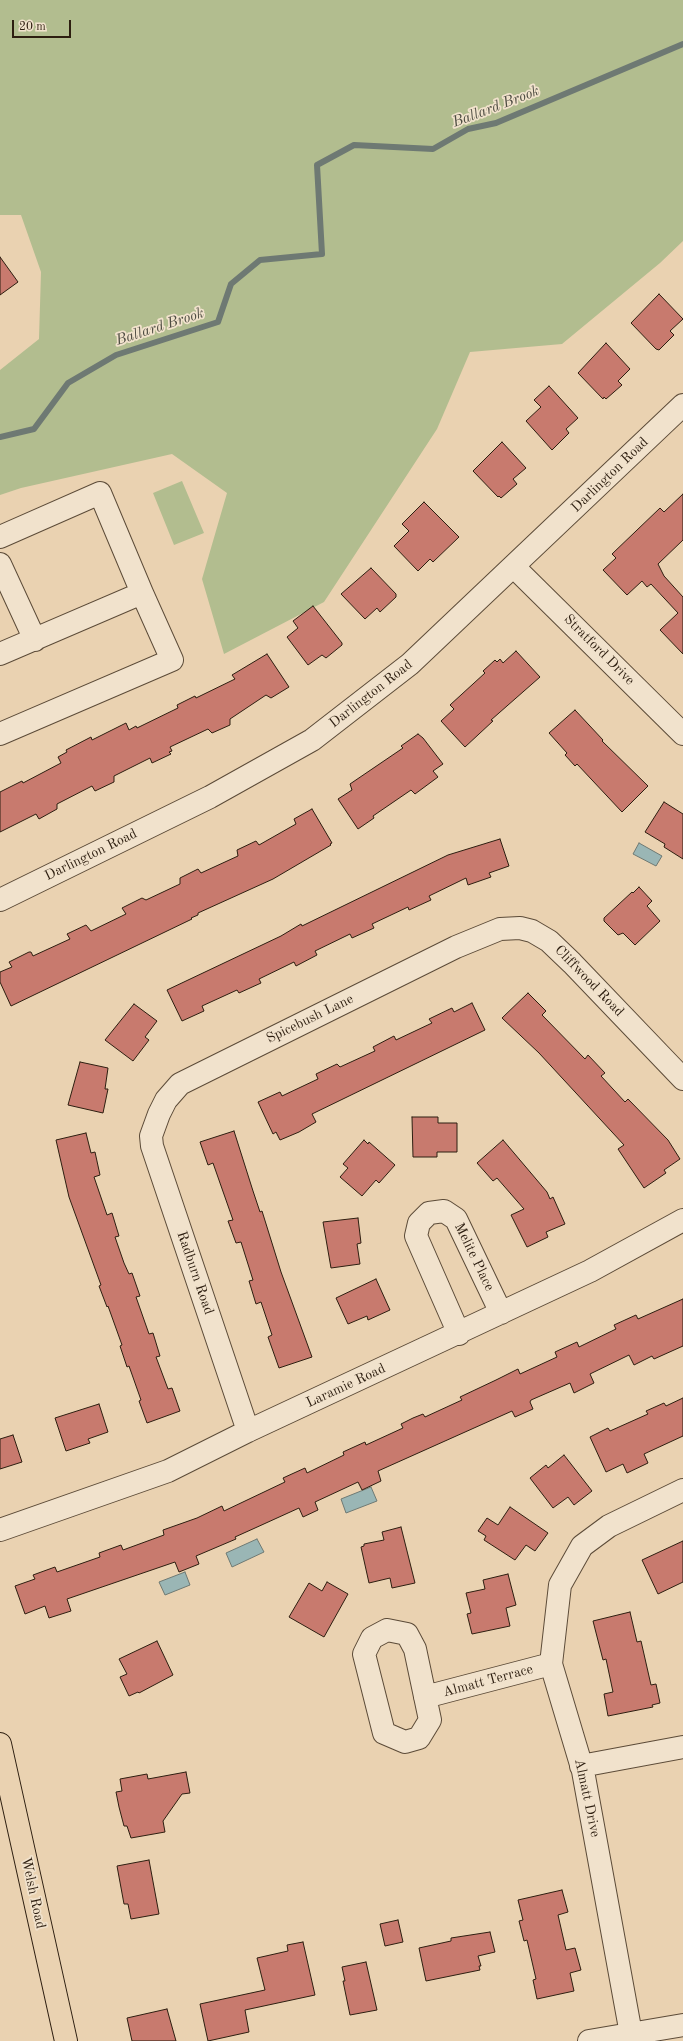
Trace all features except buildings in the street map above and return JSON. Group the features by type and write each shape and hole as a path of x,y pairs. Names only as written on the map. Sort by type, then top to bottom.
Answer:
{"main road":[{"name":"Welsh Road","path":"0,1744 66,2041"}],"street":[{"name":"Darlington Road","path":"0,900 210,797 312,740 410,664 514,567 683,405"},
{"path":"0,537 100,493 172,660 0,734"},
{"path":"0,564 5,590 35,640"},
{"name":"Stratford Drive","path":"514,567 683,734"},
{"path":"0,654 142,593"},
{"name":"Cliffwood Road","path":"475,939 500,929 520,928 532,931 549,942 572,963 683,1079"},
{"name":"Spicebush Lane","path":"159,1114 175,1088 186,1080 456,946 475,939"},
{"name":"Radburn Road","path":"159,1114 151,1136 152,1146 248,1431"},
{"name":"Melite Place","path":"460,1334 416,1236 419,1223 429,1213 444,1211 456,1219 501,1313"},
{"name":"Laramie Road","path":"0,1530 168,1471 248,1431 460,1334 590,1271 683,1220"},
{"name":"Almatt Drive","path":"631,2034 581,1766 551,1664 560,1585 582,1546 609,1526 683,1490"},
{"path":"387,1630 407,1634 415,1649 425,1697 430,1720 419,1738 405,1742 384,1733 364,1654 372,1638 387,1630"},
{"name":"Almatt Terrace","path":"425,1697 551,1664"},
{"path":"581,1766 683,1747"},
{"path":"589,2041 683,2025"}],"green space":[{"path":"0,0 683,0 683,241 660,263 562,344 470,352 437,429 324,602 224,654 202,579 227,493 172,454 21,488 0,495 0,370 39,339 41,272 21,215 0,215"},
{"path":"182,481 204,533 174,545 153,493"}],"water":[{"path":"639,843 662,856 656,866 633,854"},
{"path":"371,1487 377,1501 346,1513 341,1499"},
{"path":"257,1539 264,1552 232,1567 226,1553"},
{"path":"185,1572 190,1585 165,1595 159,1582"}],"waterway":[{"name":"Ballard Brook","path":"0,437 34,429 68,383 116,355 218,322 231,284 260,260 322,254 317,165 354,145 433,149 468,129 496,123 683,44"}]}
